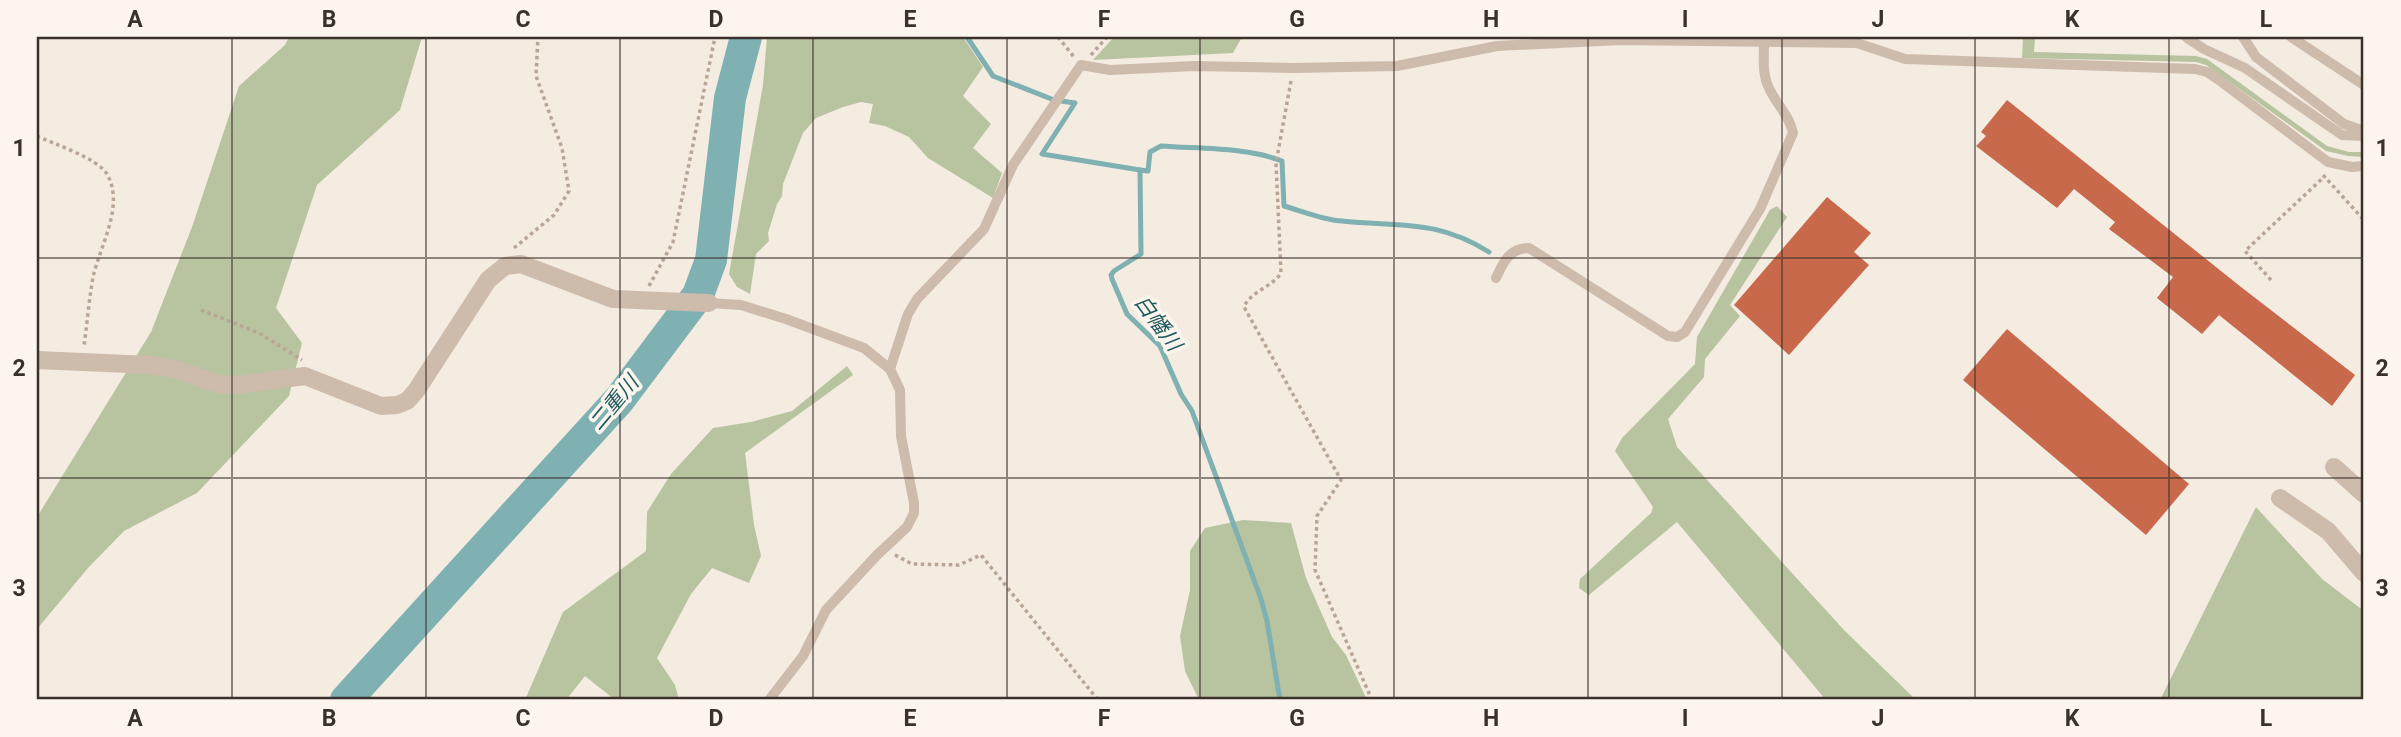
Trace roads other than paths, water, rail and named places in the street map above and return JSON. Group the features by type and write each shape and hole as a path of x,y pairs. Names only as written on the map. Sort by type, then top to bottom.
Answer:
{"street":[{"path":"37,360 150,365 175,369 218,384 237,386 305,376 381,405 397,405 407,401 416,391 488,280 505,266 521,264 613,299 709,303"},
{"path":"2334,467 2364,494"},
{"path":"2280,498 2328,531 2364,573"}],"lane":[{"path":"2186,37 2204,49 2245,68 2342,135 2364,134"},
{"path":"2243,37 2256,57 2344,124 2364,134"},
{"path":"2291,37 2364,85"},
{"path":"890,369 908,314 917,299 984,229 1013,165 1081,65 1110,70 1194,66 1397,66 1497,46 1577,41 1857,43 1905,59 2194,69 2207,72 2219,80 2328,162 2364,166"},
{"path":"1496,278 1509,255 1518,249 1528,248 1668,336 1677,337 1685,332 1760,209 1793,133 1790,122 1767,85 1765,43"},
{"path":"709,303 741,304 864,348 890,369 900,390 901,436 915,503 914,513 907,527 826,610 803,656 769,700"}],"waterway":[{"name":"二重川","path":"346,700 619,400 698,295 711,260 730,98 746,37"},
{"name":"白幡川","path":"967,37 993,76 1054,100 1075,103 1042,154 1140,170 1141,254 1114,271 1112,279 1127,314 1160,346 1181,394 1192,411 1261,599 1280,700"},
{"path":"1140,170 1148,171 1150,152 1161,146 1222,149 1268,156 1282,161 1284,206 1335,220 1434,229 1470,241 1489,252"}]}
